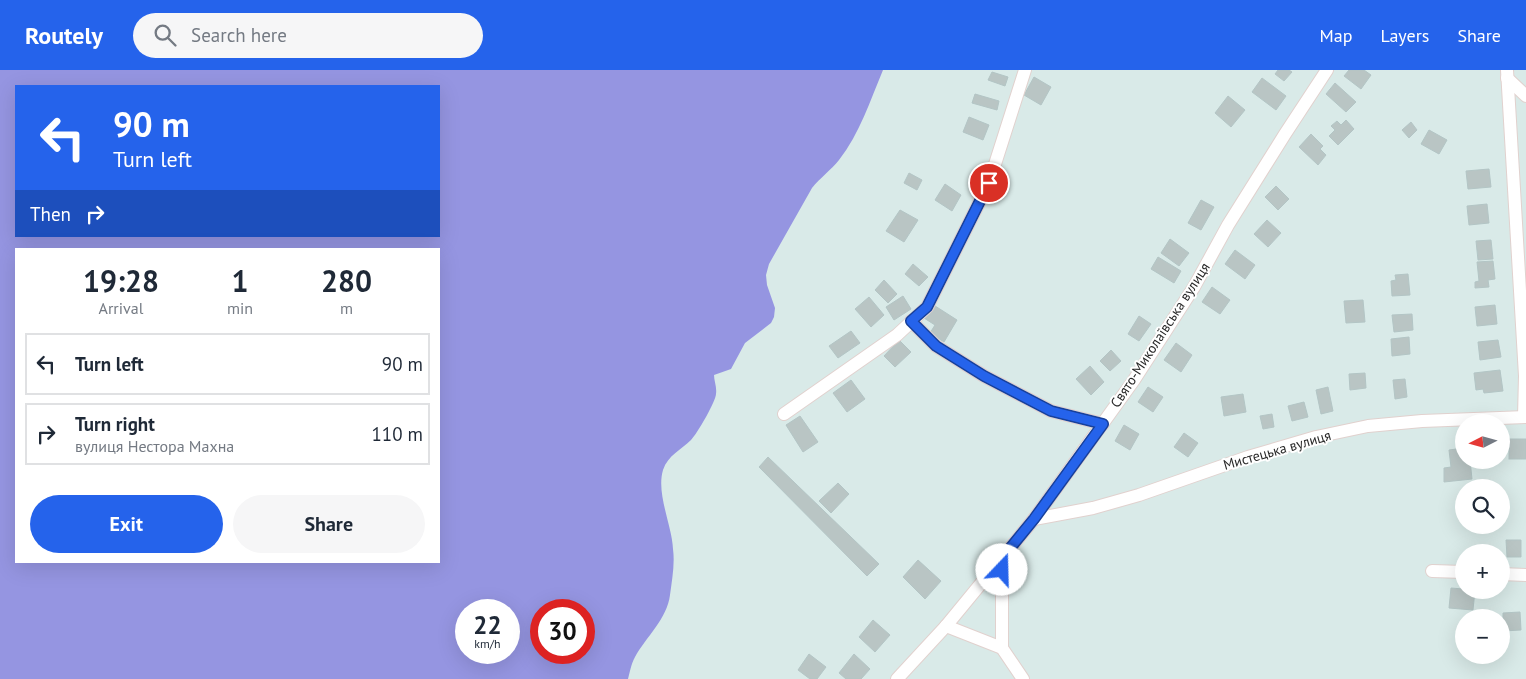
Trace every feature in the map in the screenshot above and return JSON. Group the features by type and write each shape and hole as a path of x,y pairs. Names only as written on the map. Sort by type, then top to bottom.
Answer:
{"street":[{"path":"784,414 897,334 927,307 989,183 1024,70"},
{"name":"Свято-Миколаївська вулиця","path":"898,679 946,626 1034,519 1134,380 1189,295 1228,225 1327,70"},
{"path":"1507,74 1526,96"},
{"path":"1507,74 1525,376 1525,417"},
{"path":"911,321 936,346 993,380 1051,411 1103,424"},
{"name":"Мистецька вулиця","path":"1034,519 1093,508 1248,457 1316,437 1368,426 1422,421 1525,417"},
{"path":"1002,558 1002,648 1023,679"},
{"path":"1432,570 1455,571"},
{"path":"1510,574 1526,575"},
{"path":"946,626 1002,648"}],"shaded area":[{"path":"0,70 883,70 853,139 839,160 812,188 769,264 766,275 767,285 775,308 771,323 745,343 731,369 714,375 716,394 706,417 694,437 671,457 665,465 661,479 661,489 674,555 670,595 661,620 632,665 628,679 0,679"}],"building":[{"path":"1278,70 1289,70 1292,72 1284,81 1275,74"},
{"path":"1349,70 1364,70 1371,75 1361,89 1344,76"},
{"path":"992,72 1008,77 1005,86 988,80"},
{"path":"1034,77 1051,87 1041,105 1024,95"},
{"path":"1262,78 1286,96 1276,110 1252,92"},
{"path":"1335,83 1356,102 1346,112 1326,94"},
{"path":"975,94 999,101 997,110 972,103"},
{"path":"1228,96 1245,110 1231,127 1215,113"},
{"path":"969,117 989,125 983,140 963,132"},
{"path":"1346,120 1354,129 1338,145 1329,136 1335,130 1331,126 1337,121 1341,125"},
{"path":"1411,122 1417,130 1409,138 1402,130"},
{"path":"1429,130 1447,140 1439,154 1421,144"},
{"path":"1311,134 1323,146 1320,149 1326,155 1318,165 1299,147"},
{"path":"1489,169 1491,187 1468,189 1466,171"},
{"path":"909,173 922,180 917,190 904,183"},
{"path":"945,184 961,195 952,211 935,200"},
{"path":"1276,186 1289,199 1278,210 1265,197"},
{"path":"1201,200 1214,207 1201,230 1188,223"},
{"path":"1487,204 1489,223 1469,225 1467,206"},
{"path":"900,210 918,220 904,242 886,231"},
{"path":"1267,220 1281,233 1268,247 1254,234"},
{"path":"1170,239 1189,253 1179,266 1161,253"},
{"path":"1491,240 1493,259 1478,260 1476,241"},
{"path":"1235,250 1255,265 1245,279 1225,264"},
{"path":"1158,257 1181,271 1174,283 1151,269"},
{"path":"1493,261 1495,279 1488,280 1489,287 1475,288 1475,282 1479,281 1477,262"},
{"path":"913,264 928,277 919,286 905,274"},
{"path":"1408,274 1410,295 1392,296 1391,281 1396,280 1395,275"},
{"path":"884,280 897,294 888,303 875,290"},
{"path":"1212,287 1230,300 1220,314 1202,302"},
{"path":"903,296 911,309 894,320 886,307"},
{"path":"869,297 884,315 871,327 855,309"},
{"path":"1363,300 1365,322 1346,323 1344,301"},
{"path":"932,304 957,320 944,342 930,333 935,325 924,318"},
{"path":"1495,305 1497,324 1477,326 1475,307"},
{"path":"1412,314 1413,330 1394,332 1392,315"},
{"path":"1139,316 1151,324 1139,341 1128,334"},
{"path":"851,331 860,343 838,358 829,346"},
{"path":"1409,337 1410,354 1392,356 1391,339"},
{"path":"899,340 911,352 895,367 884,356"},
{"path":"1498,340 1501,357 1480,360 1478,342"},
{"path":"1176,343 1192,355 1181,372 1164,360"},
{"path":"1111,350 1121,361 1110,371 1100,361"},
{"path":"1090,366 1104,382 1091,395 1076,379"},
{"path":"1500,370 1503,391 1484,393 1483,389 1476,390 1474,373"},
{"path":"1365,373 1366,388 1350,390 1349,374"},
{"path":"1405,379 1407,397 1395,399 1393,380"},
{"path":"851,380 865,399 847,412 833,393"},
{"path":"1148,387 1163,397 1153,412 1138,402"},
{"path":"1328,387 1333,411 1321,414 1316,390"},
{"path":"1243,394 1246,412 1224,416 1221,397"},
{"path":"1304,402 1308,417 1292,421 1288,406"},
{"path":"1272,414 1274,427 1263,429 1260,416"},
{"path":"800,416 818,442 803,452 786,425"},
{"path":"1124,425 1139,434 1130,450 1115,441"},
{"path":"1184,433 1198,443 1188,457 1174,447"},
{"path":"1510,439 1526,439 1526,459 1510,459"},
{"path":"1455,449 1455,469 1471,469 1472,479 1455,479 1455,481 1444,482 1444,468 1451,467 1449,450"},
{"path":"768,457 879,564 867,576 759,467"},
{"path":"838,483 849,494 831,513 819,501"},
{"path":"1506,540 1521,540 1521,557 1510,557 1510,544 1506,544"},
{"path":"918,560 941,581 925,599 903,577"},
{"path":"1451,588 1455,588 1455,599 1474,599 1473,609 1449,608"},
{"path":"1520,612 1521,630 1510,631 1510,613"},
{"path":"873,620 890,635 875,652 859,637"},
{"path":"809,654 826,667 817,679 810,679 798,670"},
{"path":"854,654 870,669 861,679 846,679 839,673"}],"route":[{"path":"989,183 927,307 911,321 936,346 984,376 1051,411 1103,424 1034,519 1002,558 1002,570"}]}
